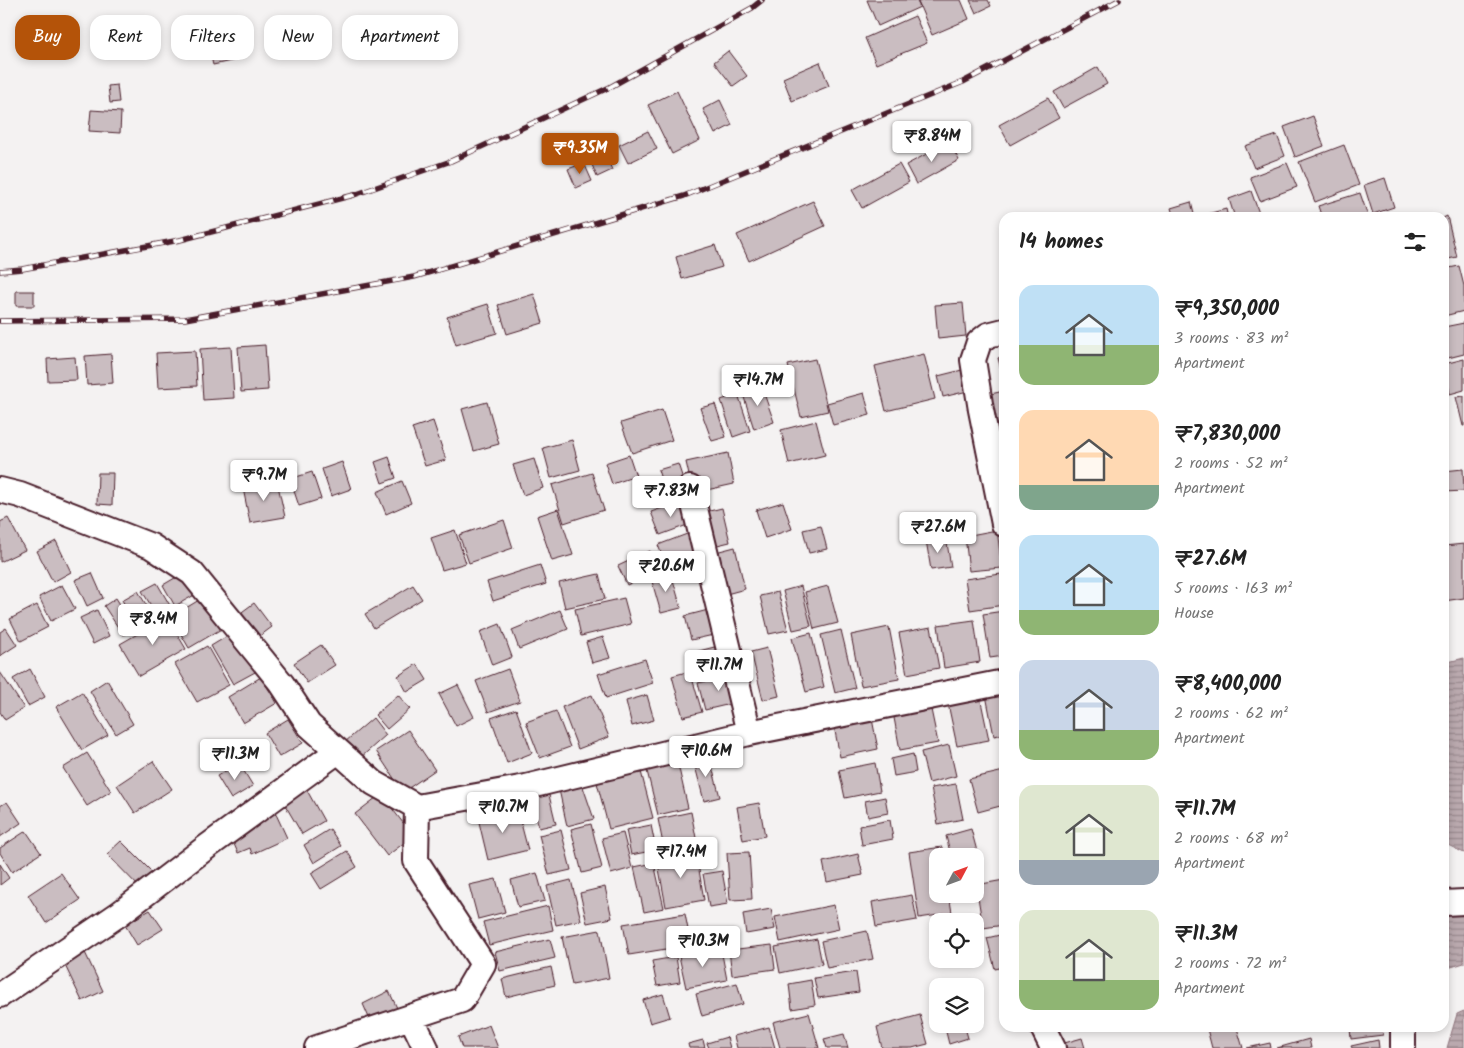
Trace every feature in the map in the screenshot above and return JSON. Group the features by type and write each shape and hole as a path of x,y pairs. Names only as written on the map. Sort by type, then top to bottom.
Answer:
{"street":[{"path":"999,332 988,335 979,342 973,360 999,499"},
{"path":"690,488 749,733"},
{"path":"0,490 151,546 192,573 282,684 309,725 374,784 416,807 526,787 749,733 999,683"},
{"path":"0,995 119,914 338,751"},
{"path":"317,1048 462,1000 483,964 416,861 416,807"},
{"path":"1449,903 1464,902"},
{"path":"411,1016 426,1048"},
{"path":"1045,1032 1053,1048"},
{"path":"1403,1032 1403,1048"}],"shaded area":[{"path":"1464,658 1464,853 1449,846 1449,662"},
{"path":"1464,896 1464,963 1449,968 1449,899"},
{"path":"1464,1011 1464,1048 1447,1048 1457,1014"}],"building":[{"path":"867,0 916,0 920,7 878,26"},
{"path":"924,0 961,0 969,19 932,35 918,2"},
{"path":"970,0 988,0 991,6 976,13"},
{"path":"915,16 927,43 876,64 865,38"},
{"path":"728,51 747,76 733,86 714,62"},
{"path":"212,60 236,60 213,65"},
{"path":"820,62 829,86 792,101 783,78"},
{"path":"1098,67 1107,84 1063,108 1054,92"},
{"path":"117,85 119,102 110,103 108,86"},
{"path":"677,91 700,140 672,154 648,105"},
{"path":"1048,98 1059,118 1010,145 999,125"},
{"path":"720,100 732,125 715,134 703,109"},
{"path":"91,110 121,112 120,133 89,131"},
{"path":"1313,116 1324,146 1295,157 1284,127"},
{"path":"648,131 657,149 628,163 619,145"},
{"path":"1277,135 1285,156 1254,168 1245,146"},
{"path":"599,139 612,170 597,177 584,145"},
{"path":"949,142 959,160 916,184 906,165"},
{"path":"1344,145 1359,185 1315,202 1299,162"},
{"path":"584,163 592,181 576,188 568,169"},
{"path":"1287,163 1297,187 1260,201 1250,177"},
{"path":"899,164 909,182 862,208 852,190"},
{"path":"1385,178 1394,207 1372,212 1364,185"},
{"path":"1251,191 1259,212 1233,212 1229,199"},
{"path":"1360,193 1367,212 1320,212 1318,206"},
{"path":"813,201 825,226 749,261 737,235"},
{"path":"1191,202 1194,212 1172,212 1171,208"},
{"path":"1226,209 1227,212 1215,212"},
{"path":"1449,224 1457,257 1449,259"},
{"path":"715,245 722,267 682,279 676,257"},
{"path":"1459,266 1464,286 1464,311 1449,315 1449,268"},
{"path":"16,291 34,291 34,306 16,306"},
{"path":"534,294 543,323 507,334 498,305"},
{"path":"963,303 966,336 938,339 935,305"},
{"path":"488,304 497,333 456,345 447,317"},
{"path":"1464,323 1464,354 1449,358 1449,326"},
{"path":"265,345 268,390 241,392 238,347"},
{"path":"231,347 234,398 203,400 200,349"},
{"path":"195,351 197,386 158,388 156,353"},
{"path":"111,354 113,383 87,385 85,356"},
{"path":"924,354 935,399 886,411 875,366"},
{"path":"75,357 77,380 48,381 47,359"},
{"path":"815,359 828,411 801,417 788,365"},
{"path":"1464,359 1464,390 1450,394 1449,389 1449,363"},
{"path":"966,369 972,390 943,397 938,376"},
{"path":"761,385 774,422 754,429 742,391"},
{"path":"999,392 999,436 997,437 986,395"},
{"path":"864,393 870,415 833,425 827,403"},
{"path":"738,394 750,431 733,437 721,400"},
{"path":"1464,396 1464,426 1463,426 1456,397"},
{"path":"487,402 499,444 474,451 462,409"},
{"path":"715,404 726,437 712,441 700,408"},
{"path":"662,410 672,440 632,453 621,423"},
{"path":"433,421 446,460 425,466 412,428"},
{"path":"816,421 825,455 789,464 781,430"},
{"path":"572,440 580,470 551,478 543,448"},
{"path":"728,453 734,484 693,493 686,462"},
{"path":"629,455 636,476 612,484 605,463"},
{"path":"389,457 396,478 382,483 375,462"},
{"path":"534,459 543,488 523,495 513,465"},
{"path":"342,462 351,489 331,496 322,469"},
{"path":"678,464 687,491 667,498 658,470"},
{"path":"1463,469 1464,491 1449,492 1449,470"},
{"path":"312,472 321,499 299,506 290,479"},
{"path":"98,473 113,473 112,505 97,504"},
{"path":"592,473 604,510 564,523 552,485"},
{"path":"277,481 285,517 250,523 243,488"},
{"path":"402,481 411,503 386,514 377,492"},
{"path":"682,501 690,524 660,535 651,512"},
{"path":"783,502 792,529 765,538 756,510"},
{"path":"722,508 730,542 709,547 701,513"},
{"path":"558,509 573,555 552,561 537,516"},
{"path":"8,518 25,550 0,562 0,522"},
{"path":"504,520 513,548 469,563 459,535"},
{"path":"821,526 827,549 809,553 803,530"},
{"path":"455,530 466,563 442,570 431,538"},
{"path":"997,530 999,568 969,571 965,536"},
{"path":"695,531 702,553 666,566 658,545"},
{"path":"946,537 951,567 931,570 926,540"},
{"path":"56,541 71,572 53,582 37,551"},
{"path":"1464,544 1464,598 1449,600 1449,546"},
{"path":"735,547 745,589 719,596 708,554"},
{"path":"650,551 659,570 627,585 618,566"},
{"path":"540,565 546,584 493,601 487,582"},
{"path":"185,572 198,593 175,606 163,585"},
{"path":"92,573 103,598 87,606 75,580"},
{"path":"671,573 681,608 661,613 651,578"},
{"path":"599,574 605,599 565,608 559,583"},
{"path":"999,574 999,606 970,610 965,579"},
{"path":"157,583 172,609 158,617 142,591"},
{"path":"62,585 75,609 51,621 39,597"},
{"path":"413,585 422,599 374,628 365,614"},
{"path":"801,586 811,626 793,630 783,591"},
{"path":"828,586 838,623 814,629 805,592"},
{"path":"138,591 155,620 139,629 122,600"},
{"path":"778,592 788,630 769,634 760,596"},
{"path":"204,597 223,628 189,648 171,617"},
{"path":"116,598 135,628 123,635 104,606"},
{"path":"624,598 631,624 581,636 575,609"},
{"path":"254,603 272,627 253,641 235,617"},
{"path":"37,605 48,627 21,641 10,619"},
{"path":"712,609 718,634 691,640 685,616"},
{"path":"97,610 109,636 93,644 80,618"},
{"path":"560,610 568,629 519,649 512,630"},
{"path":"999,612 999,657 990,658 983,614"},
{"path":"167,617 186,649 139,676 120,644"},
{"path":"974,620 980,662 944,668 938,625"},
{"path":"500,624 512,657 492,665 480,632"},
{"path":"889,627 899,679 861,686 851,635"},
{"path":"931,627 939,668 907,674 899,633"},
{"path":"6,628 17,645 0,656 0,632"},
{"path":"841,630 855,688 835,693 821,635"},
{"path":"234,632 257,671 233,684 211,646"},
{"path":"811,633 824,687 806,692 792,638"},
{"path":"603,637 610,658 592,663 586,642"},
{"path":"726,644 732,669 701,677 695,652"},
{"path":"321,645 335,665 307,683 294,663"},
{"path":"207,646 229,685 197,702 175,664"},
{"path":"767,648 779,696 763,700 751,652"},
{"path":"645,659 653,683 606,698 598,674"},
{"path":"417,664 427,680 407,692 398,676"},
{"path":"30,669 45,697 28,706 13,679"},
{"path":"508,669 520,701 488,712 476,681"},
{"path":"690,671 702,712 683,717 672,676"},
{"path":"0,672 24,708 5,720 0,712"},
{"path":"732,675 739,702 705,710 698,683"},
{"path":"261,677 277,703 243,723 228,697"},
{"path":"107,680 133,724 116,734 90,691"},
{"path":"458,685 474,717 456,726 439,694"},
{"path":"999,688 999,735 994,736 985,690"},
{"path":"82,692 108,735 82,750 56,707"},
{"path":"979,692 989,740 957,746 947,699"},
{"path":"398,695 410,709 387,729 375,715"},
{"path":"592,695 609,737 578,749 562,707"},
{"path":"647,695 654,720 632,726 626,701"},
{"path":"929,700 938,743 900,750 892,707"},
{"path":"516,709 532,753 507,763 491,718"},
{"path":"556,711 570,747 540,758 526,722"},
{"path":"373,718 386,735 359,759 345,742"},
{"path":"288,719 303,743 279,757 265,733"},
{"path":"872,719 878,749 840,757 834,726"},
{"path":"408,730 435,770 403,792 376,751"},
{"path":"949,745 956,776 929,783 921,752"},
{"path":"87,753 111,791 87,806 63,768"},
{"path":"913,754 916,772 894,776 891,759"},
{"path":"709,755 720,797 704,801 693,758"},
{"path":"677,760 688,808 658,815 646,767"},
{"path":"153,761 172,789 135,813 117,785"},
{"path":"239,763 253,786 231,799 217,776"},
{"path":"875,763 880,791 845,798 839,770"},
{"path":"639,764 653,818 609,829 595,775"},
{"path":"999,772 999,806 978,812 969,779"},
{"path":"581,781 594,819 567,826 558,785"},
{"path":"956,784 963,819 938,824 931,788"},
{"path":"304,785 324,821 302,834 281,798"},
{"path":"548,791 556,824 539,828 531,796"},
{"path":"381,794 413,836 387,856 355,814"},
{"path":"885,797 888,813 868,817 865,801"},
{"path":"7,802 21,823 0,837 0,806"},
{"path":"759,803 765,836 743,840 737,807"},
{"path":"517,808 528,850 488,860 478,818"},
{"path":"275,812 287,838 252,854 250,848 238,853 229,833"},
{"path":"691,812 697,843 664,849 658,819"},
{"path":"890,820 893,839 862,845 859,826"},
{"path":"591,824 602,868 582,873 571,829"},
{"path":"651,825 656,850 631,855 626,830"},
{"path":"330,829 341,846 314,863 304,845"},
{"path":"971,829 976,848 949,848 946,836"},
{"path":"561,830 571,870 549,875 539,835"},
{"path":"26,831 41,853 12,872 0,853 0,848"},
{"path":"623,833 632,868 611,874 602,838"},
{"path":"121,841 157,877 143,891 107,854"},
{"path":"929,849 929,903 950,903 952,913 929,913 929,916 919,918 909,852"},
{"path":"347,851 357,867 321,889 311,873"},
{"path":"696,852 704,900 666,907 657,858"},
{"path":"749,852 752,899 730,900 727,853"},
{"path":"858,854 863,875 827,882 823,862"},
{"path":"654,863 664,908 644,912 634,867"},
{"path":"0,864 9,878 0,885"},
{"path":"722,871 728,904 709,907 703,874"},
{"path":"61,873 80,900 46,923 28,895"},
{"path":"537,873 545,901 518,907 511,880"},
{"path":"496,879 505,912 478,919 469,885"},
{"path":"571,880 581,920 556,925 547,886"},
{"path":"999,881 999,926 984,928 984,913 981,913 979,903 984,903 984,884"},
{"path":"605,887 612,918 587,923 580,893"},
{"path":"912,895 917,920 876,927 872,902"},
{"path":"834,905 839,929 780,942 775,917"},
{"path":"548,906 553,930 489,945 483,922"},
{"path":"771,909 775,929 746,934 743,914"},
{"path":"150,910 163,929 137,945 125,925"},
{"path":"685,914 691,945 629,955 623,924"},
{"path":"600,930 609,978 572,985 562,937"},
{"path":"867,931 873,959 827,968 821,941"},
{"path":"999,935 999,968 995,969 987,938"},
{"path":"550,939 555,958 500,971 495,952"},
{"path":"817,939 822,964 780,973 775,947"},
{"path":"772,945 775,969 732,975 729,950"},
{"path":"82,946 103,991 82,1001 61,957"},
{"path":"721,949 727,980 686,988 679,956"},
{"path":"676,957 680,982 657,986 652,961"},
{"path":"551,967 555,985 506,997 502,979"},
{"path":"856,972 859,992 818,998 814,978"},
{"path":"811,980 815,1005 792,1009 789,984"},
{"path":"737,983 743,1004 702,1016 696,994"},
{"path":"389,991 397,1008 370,1020 363,1004"},
{"path":"663,994 670,1017 650,1023 643,1000"},
{"path":"809,1013 819,1048 780,1048 773,1022"},
{"path":"920,1015 928,1044 912,1048 882,1048 877,1027"},
{"path":"489,1025 498,1048 462,1048 458,1037"},
{"path":"769,1027 775,1048 737,1048 734,1036"},
{"path":"1208,1032 1238,1032 1243,1048 1212,1048"},
{"path":"1350,1032 1383,1032 1383,1035 1351,1039"},
{"path":"946,1033 967,1033 968,1038 949,1044"},
{"path":"844,1034 848,1048 827,1048 824,1039"},
{"path":"727,1037 730,1048 709,1048 707,1043"},
{"path":"1082,1038 1085,1048 1063,1048 1061,1044"},
{"path":"1309,1039 1311,1048 1277,1048"},
{"path":"703,1040 705,1048 689,1048 688,1044"},
{"path":"1378,1040 1379,1048 1352,1048 1351,1046"},
{"path":"1270,1043 1271,1048 1247,1048"}],"railway":[{"path":"0,271 22,269 180,240 354,195 451,161 610,87 752,8 762,0"},
{"path":"0,321 185,319 414,277 684,196 963,82 1119,0"}]}
